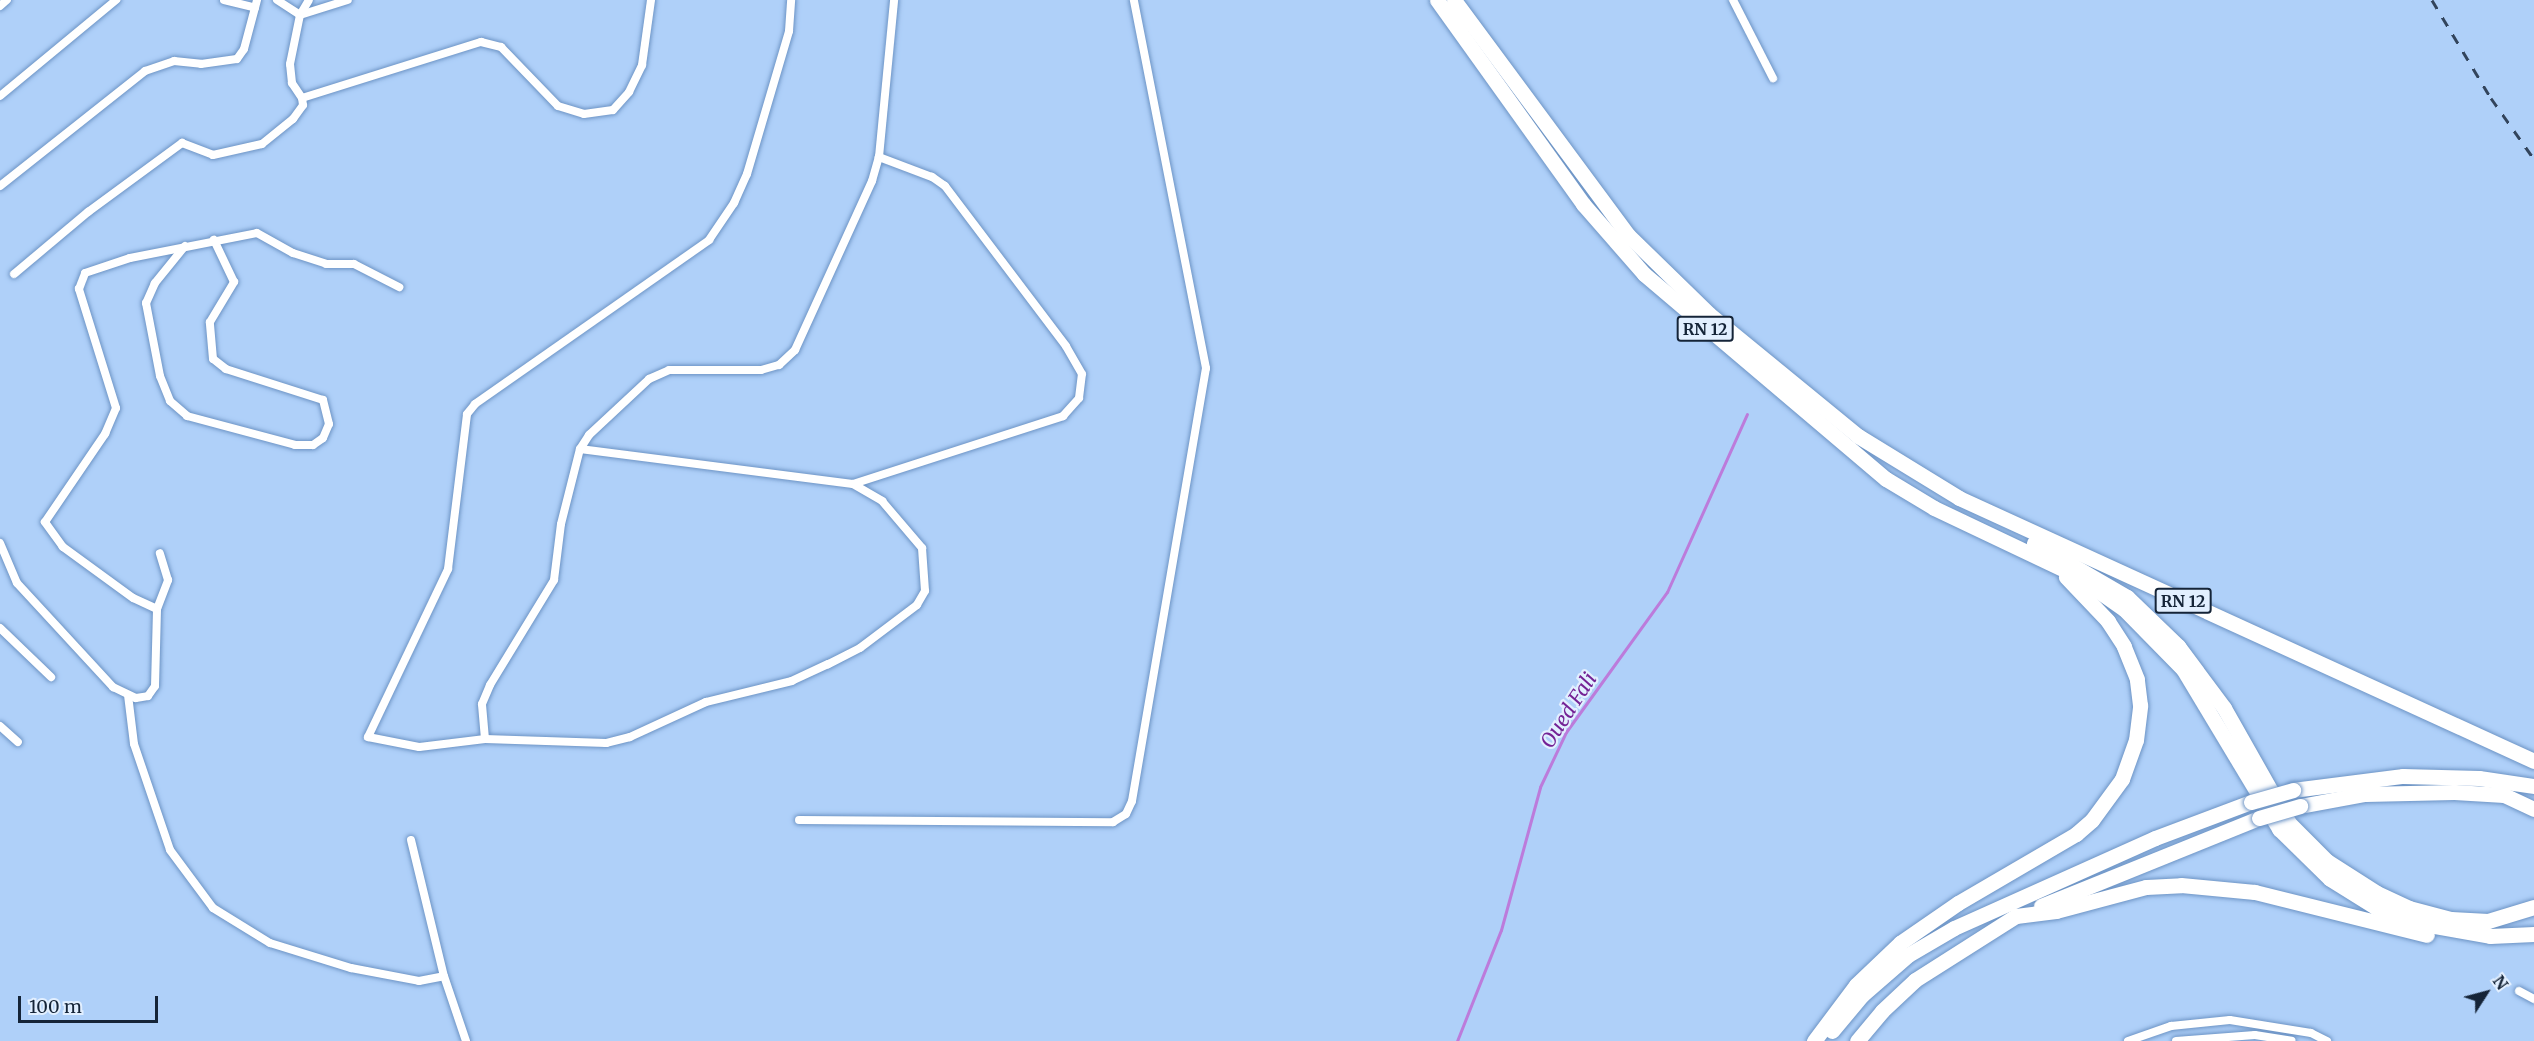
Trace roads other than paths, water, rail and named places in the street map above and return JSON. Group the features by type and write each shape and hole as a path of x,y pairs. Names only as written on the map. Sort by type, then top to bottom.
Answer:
{"highway":[{"name":"RN 12","path":"1437,0 1584,204 1617,245 1676,304 1886,479 1934,508 2056,567 2107,596 2171,654 2195,686 2279,829 2330,879 2375,907 2418,923 2467,933 2528,935"},
{"name":"RN 12","path":"1454,0 1628,235 1709,314 1841,423 1874,447 1959,498 2534,761"},
{"path":"1874,447 1905,475 2092,574 2142,610 2200,672 2289,823 2308,845 2347,876 2409,908 2451,919 2488,921 2534,907"},
{"path":"1814,1041 1856,985 1900,944 1958,903 2076,834 2092,820 2122,779 2139,717 2134,666 2108,621 2056,567"},
{"path":"1824,1041 1883,977 1908,955 1954,928 2155,838 2251,802 2293,790 2403,776 2479,778 2534,786"},
{"path":"1857,1041 1882,1011 1915,980 2016,916 2259,818 2300,806 2365,794 2454,792 2504,795 2534,809"},
{"path":"2016,916 2056,911 2146,887 2181,885 2290,899 2447,939 2493,943 2528,935"}],"street":[{"path":"0,6 7,0"},
{"path":"0,96 116,0"},
{"path":"0,186 145,71 174,61 201,63 237,59 244,49 256,4 224,0"},
{"path":"277,0 300,15"},
{"path":"14,274 88,212 182,143 213,155 262,144 293,119 303,105 302,98 292,83 290,64 300,15 309,0"},
{"path":"300,15 348,0"},
{"path":"302,98 481,42 501,47 558,106 574,113 602,113 624,101 638,75 650,27 651,0"},
{"path":"580,449 853,484 882,501 903,522 922,548 926,577 925,591 917,605 860,648 792,681 706,702 630,737 606,743 485,739 419,747 368,737 448,569 467,414 475,404 709,240 734,203 747,174 789,31 791,0"},
{"path":"485,739 482,704 490,685 554,580 561,524 580,449 607,415 649,379 669,370 736,371 779,365 795,350 872,181 879,157 894,0"},
{"path":"799,820 1113,822 1126,813 1132,801 1206,368 1134,0"},
{"path":"1733,0 1773,78"},
{"path":"853,484 1063,416 1079,398 1082,374 1066,346 945,186 932,177 879,157"},
{"path":"157,609 133,598 63,548 45,522 105,434 116,408 79,289 86,273 101,266 185,246 257,233 293,253 326,264 354,264 399,287"},
{"path":"185,246 155,284 146,303 157,366 170,401 187,416 295,444 313,445 323,438 329,424 327,406 319,397 226,369 213,359 210,322 234,282 214,240"},
{"path":"0,543 17,583 113,687 128,695 148,696 155,686 157,609 168,580 160,553"},
{"path":"0,628 51,677"},
{"path":"128,695 134,744 170,850 213,908 270,943 351,968 419,981 444,976"},
{"path":"0,726 18,742"},
{"path":"411,840 444,976 466,1041"},
{"path":"2519,992 2534,999"},
{"path":"2128,1041 2171,1026 2230,1020 2311,1033 2327,1041"},
{"path":"2176,1041 2246,1035 2292,1041"}],"waterway":[{"name":"Oued Fali","path":"1457,1041 1501,930 1540,787 1566,732 1667,592 1747,414"}],"railway":[{"path":"2432,0 2491,98 2534,159"}]}
